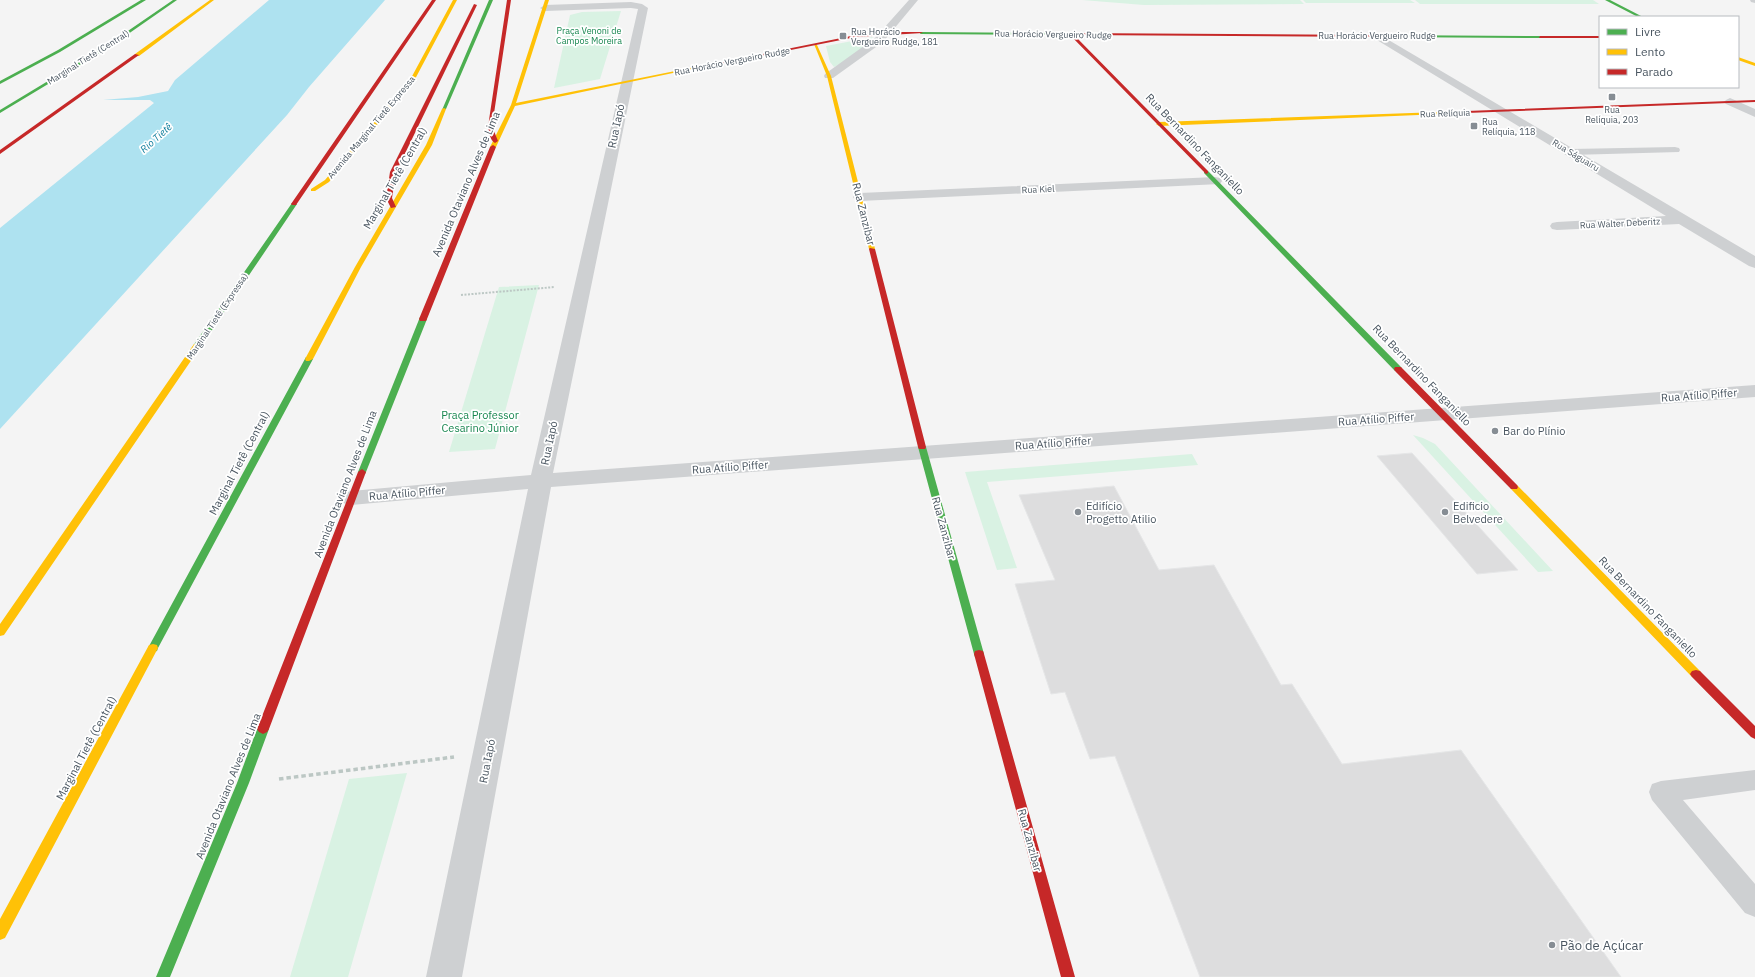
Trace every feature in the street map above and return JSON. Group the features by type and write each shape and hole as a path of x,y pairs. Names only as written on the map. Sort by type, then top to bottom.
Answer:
{"main road":[{"name":"Marginal Tietê (Central)","path":"0,112 107,47 175,0"},
{"path":"0,152 138,55 212,0"},
{"name":"Marginal Tietê (Expressa)","path":"0,632 434,0"},
{"name":"Avenida Marginal Tietê Expressa","path":"297,200 327,181 412,80 455,0"},
{"path":"393,207 389,198 390,184 395,166 477,0"},
{"name":"Marginal Tietê (Central)","path":"0,933 350,281 429,145 491,0"},
{"path":"495,141 491,131 491,120 509,0"},
{"path":"1607,0 1639,16"},
{"path":"0,83 59,51 142,1"},
{"name":"Avenida Otaviano Alves de Lima","path":"163,977 243,783 351,498 495,141 513,105 546,4"},
{"name":"Rua Horácio Vergueiro Rudge","path":"513,105 886,32 1599,37"},
{"name":"Rua Bernardino Fanganiello","path":"1071,34 1444,414 1755,734"},
{"name":"Rua Zanzibar","path":"815,45 828,76 924,453 1068,977"},
{"path":"1739,58 1755,65"},
{"name":"Rua Relíquia","path":"1160,124 1755,101"}],"street":[{"path":"828,76 857,56 886,32 914,0"},
{"name":"Rua Iapó","path":"444,977 541,481 582,285 643,8 616,3 546,4"},
{"name":"Rua Ságuairu","path":"1375,35 1755,263"},
{"path":"1730,102 1755,113"},
{"name":"Rua Kiel","path":"860,197 1215,181"},
{"name":"Rua Walter Deberitz","path":"1557,226 1684,220"},
{"name":"Rua Atílio Piffer","path":"351,498 541,481 1755,391"}],"lane":[{"path":"1572,152 1675,150"},
{"path":"1755,780 1661,792 1755,904"}],"path":[{"path":"432,297 582,285"},
{"path":"243,783 489,752"}],"green space":[{"path":"1082,0 1300,0 1304,4 1144,5"},
{"path":"1303,0 1410,0 1415,3 1306,3"},
{"path":"1415,0 1593,0 1599,4 1420,4"},
{"name":"Praça Venoni de Campos Moreira","path":"621,11 600,79 554,88 570,15 582,12"},
{"path":"873,37 860,50 845,61 834,67 830,62 826,46"},
{"name":"Praça Professor Cesarino Júnior","path":"539,285 495,449 449,452 499,287"},
{"path":"1413,435 1435,444 1553,571 1538,572"},
{"path":"1192,454 1198,465 987,482 1017,568 997,570 965,472"},
{"path":"407,773 348,977 290,977 349,779"}],"water":[{"name":"Rio Tietê","path":"269,0 385,0 309,87 287,115 0,429 0,228 154,103 150,100 103,100 138,97 168,91 175,80"}],"building":[{"name":"Edificio Belvedere","path":"1412,453 1518,570 1477,574 1377,456"},
{"path":"1114,486 1159,570 1214,565 1281,685 1292,684 1342,764 1461,750 1621,977 1200,977 1115,756 1090,759 1065,692 1051,694 1015,584 1055,580 1019,495"}],"traffic: fast":[{"path":"0,83 59,51 144,0"},
{"path":"0,112 107,47 175,0"},
{"path":"444,109 491,0"},
{"path":"1607,0 1639,16"},
{"path":"921,33 1075,34"},
{"path":"1378,36 1540,37"},
{"path":"1206,172 1398,369"},
{"path":"197,346 294,204"},
{"path":"362,472 423,319"},
{"path":"153,648 309,359"},
{"path":"922,447 979,654"},
{"path":"163,977 243,783 263,729"}],"traffic: slow":[{"path":"137,55 212,0"},
{"path":"313,190 327,181 412,80 455,0"},
{"path":"493,147 513,105 547,0"},
{"path":"815,45 829,76 872,249"},
{"path":"1739,58 1755,65"},
{"path":"513,105 695,68"},
{"path":"309,359 358,267 429,145 444,109"},
{"path":"1159,124 1440,113"},
{"path":"0,632 197,346"},
{"path":"1514,487 1696,674"},
{"path":"0,933 153,648"}],"traffic: jam":[{"path":"294,204 434,0"},
{"path":"495,141 491,131 491,120 509,0"},
{"path":"393,207 389,198 393,172 475,5"},
{"path":"695,68 856,36 886,33 921,33"},
{"path":"1071,34 1206,172"},
{"path":"1075,34 1378,36"},
{"path":"1540,37 1599,37"},
{"path":"0,152 137,55"},
{"path":"1440,113 1755,101"},
{"path":"423,319 493,147"},
{"path":"872,249 922,447"},
{"path":"1398,369 1514,487"},
{"path":"263,729 362,472"},
{"path":"979,654 1068,977"},
{"path":"1696,674 1755,734"}],"place":[{"name":"Rua Horácio Vergueiro Rudge, 181","path":"843,36"},
{"name":"Rua Relíquia, 203","path":"1612,97"},
{"name":"Rua Relíquia, 118","path":"1474,126"},
{"name":"Bar do Plínio","path":"1495,431"},
{"name":"Edifício Progetto Atilio","path":"1078,512"},
{"name":"Edificio Belvedere","path":"1445,512"},
{"name":"Pão de Açúcar","path":"1552,945"}]}
